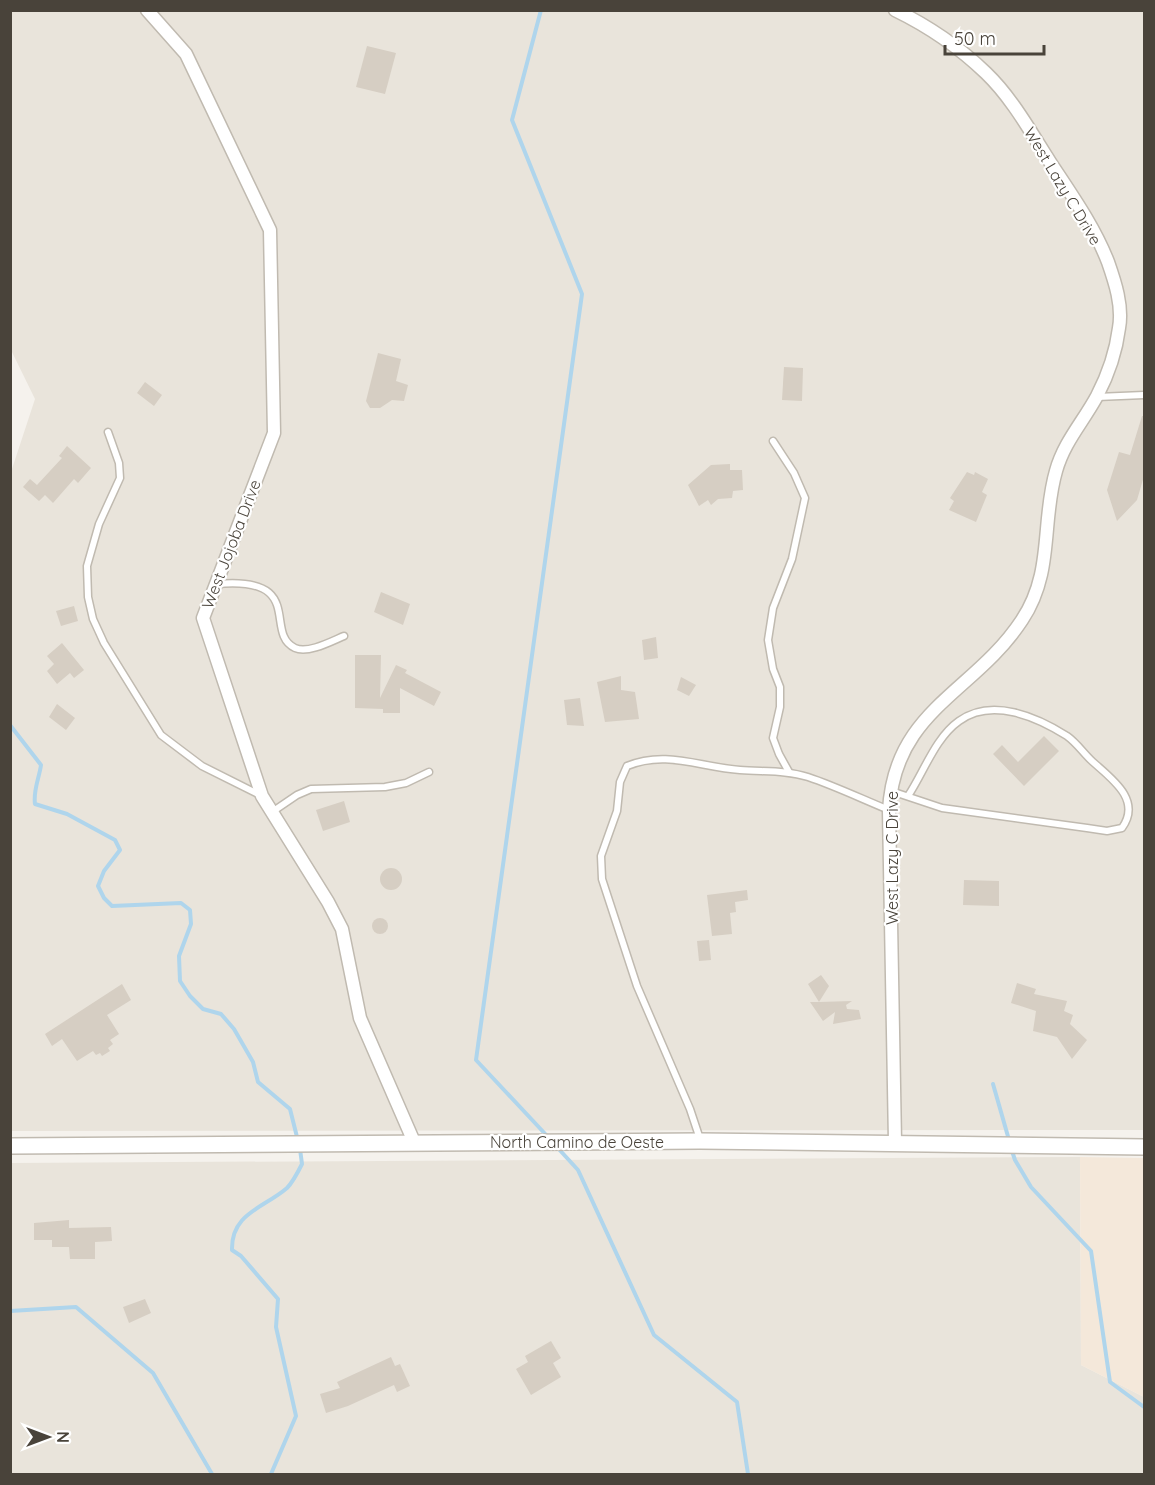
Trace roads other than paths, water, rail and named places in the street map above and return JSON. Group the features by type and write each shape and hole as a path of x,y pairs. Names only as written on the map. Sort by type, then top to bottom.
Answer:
{"street":[{"name":"West Jojoba Drive","path":"147,10 186,54 270,230 274,433 203,618 262,796 328,902 342,929 360,1018 414,1142"},
{"name":"West Lazy C Drive","path":"895,10 917,21 957,47 987,74 1011,101 1082,212 1108,261 1119,299 1120,325 1112,362 1096,397 1071,435 1056,470 1049,501 1049,535 1034,599 995,655 932,710 910,739 895,766 890,791 895,1142"},
{"name":"North Camino de Oeste","path":"10,1146 700,1141 1144,1147"}],"lane":[{"path":"1096,397 1144,395"},
{"path":"108,432 119,463 120,478 99,524 87,566 88,597 93,620 104,643 161,735 202,766 262,796"},
{"path":"773,441 794,473 805,498 792,559 773,608 768,640 773,669 780,687 780,707 773,738 778,754 789,772"},
{"path":"216,584 252,583 265,589 275,599 285,638 295,648 307,649 344,636"},
{"path":"890,791 942,808 1107,831 1122,828 1129,819 1129,806 1123,789 1068,737 1017,712 999,710 961,719 946,732 908,796"},
{"path":"700,1141 690,1109 637,986 602,879 601,856 617,811 620,782 627,766 646,758 671,759 737,770 789,772 809,777 890,811"},
{"path":"273,812 297,795 311,789 385,787 406,783 429,772"}],"waterway":[{"path":"541,10 512,120 582,294 476,1060 549,1138"},
{"path":"10,725 41,765 35,789 35,804 67,814 115,840 120,850 104,871 98,886 104,898 112,906 181,903 190,910 191,924 179,956 180,981 203,1009 221,1014 234,1029 253,1062 258,1082 290,1109 298,1141"},
{"path":"993,1084 1009,1140"},
{"path":"556,1146 578,1170 654,1335 737,1402 748,1474"},
{"path":"1011,1148 1015,1160 1031,1187 1091,1251 1110,1382 1144,1407"},
{"path":"271,1474 296,1416 276,1327 278,1299 241,1256 232,1250 233,1238 243,1219 287,1188 302,1164 300,1149"},
{"path":"10,1311 76,1307 153,1373 212,1474"}]}
